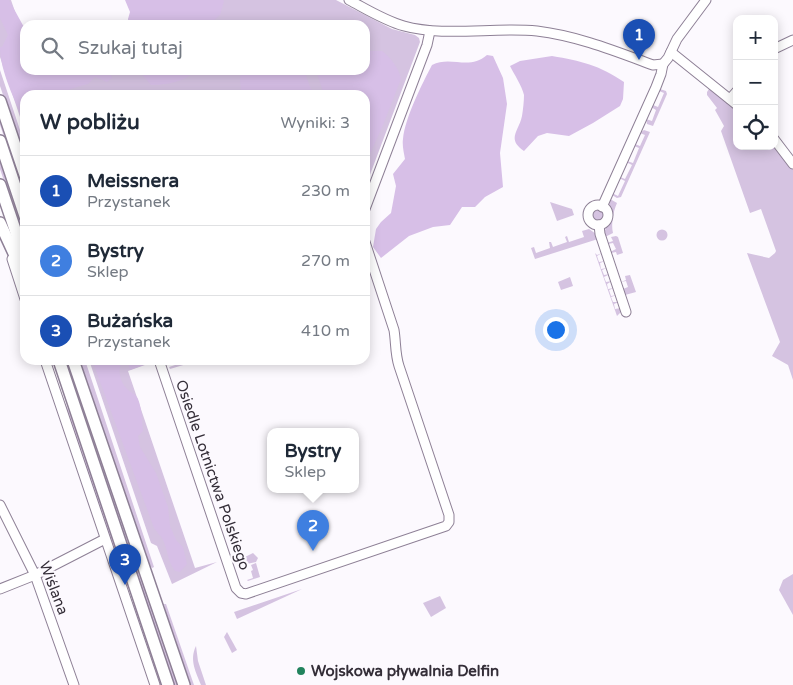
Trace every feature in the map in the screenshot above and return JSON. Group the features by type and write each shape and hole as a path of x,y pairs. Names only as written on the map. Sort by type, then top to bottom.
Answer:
{"main road":[{"path":"0,100 20,160"},
{"path":"0,141 20,201"},
{"path":"0,184 20,243"},
{"path":"0,223 20,266"},
{"path":"61,365 168,685"},
{"path":"75,365 184,685"}],"street":[{"path":"349,0 403,26 430,31 508,29 560,34 585,40 653,65 663,64"},
{"path":"602,206 656,87 663,64 677,39 706,0"},
{"path":"370,196 427,46 430,31"},
{"path":"778,47 793,40"},
{"path":"671,52 733,101"},
{"path":"778,145 793,164"},
{"path":"594,206 602,206 608,216 605,222 599,225 590,222 588,213 594,206"},
{"path":"0,223 20,284"},
{"path":"599,225 600,234 626,312"},
{"name":"Osiedle Lotnictwa Polskiego","path":"161,365 236,588 242,593 246,594 447,525 449,515 415,408 397,361 394,330 370,257"},
{"path":"47,365 155,685"},
{"name":"Wiślana","path":"0,505 35,575 74,685"},
{"path":"0,590 35,575 105,539"}],"shaded area":[{"path":"0,0 11,0 20,26 20,75 370,75 370,20 128,20 150,0 336,0 392,29 415,35 419,38 420,42 370,175 370,90 20,90 20,117 0,57"},
{"path":"0,0 9,0 20,20 20,75 111,75 112,78 107,82 95,77 88,84 69,90 20,90 20,111 2,66 0,47 2,47 8,35 0,18"},
{"path":"125,0 224,1 220,15 214,20 128,20 130,12"},
{"path":"370,51 382,51 394,63 401,79 370,154 370,90 322,90 318,75 370,75"},
{"path":"487,55 493,56 503,78 507,104 500,153 503,187 485,197 475,207 462,207 450,225 433,227 409,236 381,258 373,247 376,229 391,213 396,186 393,174 405,159 403,149 404,131 410,111 432,65 446,61 473,62"},
{"path":"552,56 590,64 615,76 624,82 623,99 620,106 569,136 547,133 538,136 524,151 516,143 515,135 522,116 524,95 510,66 520,61"},
{"path":"0,70 20,130 20,145 0,86"},
{"path":"142,75 190,75 181,80 151,85"},
{"path":"240,75 306,75 311,90 241,90"},
{"path":"660,89 666,91 667,94 653,126 647,124 646,119 652,121 656,110 651,107 653,105 658,107 664,93 659,91"},
{"path":"711,89 733,106 733,150 778,150 793,170 793,380 788,365 772,356 780,342 747,253 769,258 776,251 761,209 750,213 721,131 724,126 715,110 717,108 707,95 707,92"},
{"path":"0,115 20,175 20,184 0,125"},
{"path":"644,130 650,132 621,197 617,198 612,193 618,196 625,181 619,178 625,179 632,165 626,162 633,163 639,148 634,146 635,144 640,146 645,135 640,133"},
{"path":"0,157 20,217 20,228 0,169"},
{"path":"610,199 617,203 614,210 613,233 605,237 605,231 611,217"},
{"path":"550,202 572,209 574,215 557,221"},
{"path":"596,209 600,209 604,215 600,221 596,221 592,217 592,213"},
{"path":"589,229 596,234 598,239 535,259 531,248 534,247 536,253 550,248 549,242 551,242 553,247 567,242 565,237 567,236 569,242 584,237 582,231"},
{"path":"660,230 664,230 667,235 666,239 660,240 657,237 657,233"},
{"path":"616,236 623,253 617,255 616,252 610,252 616,249 613,243 607,243 613,241 611,237"},
{"path":"595,253 597,255 602,253 597,256 599,262 605,261 600,263 601,269 607,268 602,270 604,275 610,274 604,277 606,282 612,281 607,284 608,289 614,288 609,290 611,296 617,295 611,297 613,302 619,302 614,304 615,309 621,308 621,312 617,316"},
{"path":"630,275 636,292 625,295 623,289 628,287 626,281 621,282 626,280 625,276"},
{"path":"570,277 573,286 561,290 558,282"},
{"path":"49,365 52,365 64,401 77,428 117,548 119,561 115,561"},
{"path":"66,365 69,365 178,685 173,685"},
{"path":"80,365 87,365 154,567 152,568 147,561"},
{"path":"91,365 145,365 128,371 195,568 217,562 172,584 157,546 151,543"},
{"path":"94,365 121,365 121,379 127,389 137,397 141,411 143,431 138,436 140,447 156,473 168,507 170,526 176,540 183,547 187,564 180,572 175,571 173,568 163,540 154,528"},
{"path":"129,365 144,365 130,370"},
{"path":"175,365 183,365 170,369 169,367"},
{"path":"253,553 258,558 256,562 242,565 241,559"},
{"path":"256,563 260,577 248,581 253,578 251,565"},
{"path":"793,574 793,615 779,590 783,580"},
{"path":"302,589 237,619 234,612"},
{"path":"440,596 446,608 431,617 423,603"},
{"path":"131,602 140,615 164,685 157,685"},
{"path":"164,604 166,604 194,685 188,685 168,624"},
{"path":"227,632 237,650 232,653 224,637"},
{"path":"196,646 198,661 206,685 201,685 194,666 193,656"}],"place":[{"name":"Meissnera","path":"639,60"},
{"name":"Bystry","path":"313,551"},
{"name":"Bużańska","path":"125,585"},
{"name":"Wojskowa pływalnia Delfin","path":"301,671"}]}
